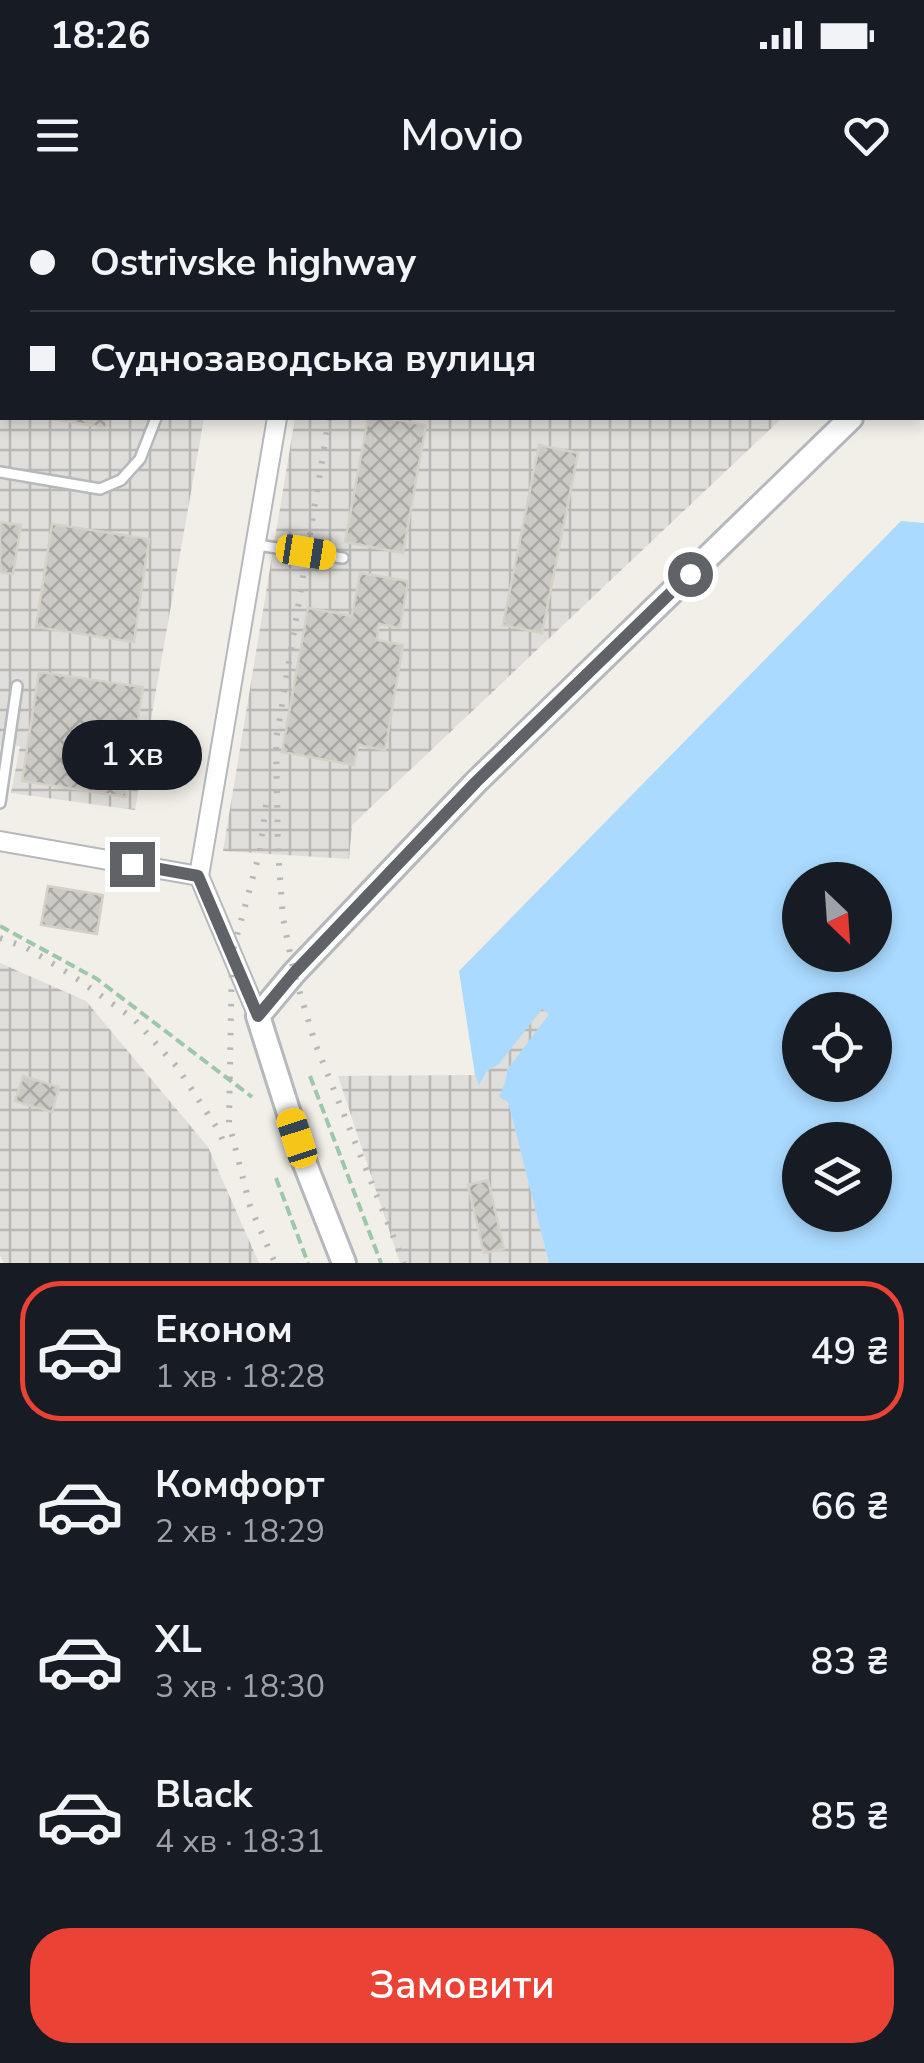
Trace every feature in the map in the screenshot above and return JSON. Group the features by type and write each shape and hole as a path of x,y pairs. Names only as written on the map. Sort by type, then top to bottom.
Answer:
{"street":[{"path":"277,420 198,876 258,1016 305,1164 344,1263"},
{"path":"258,1016 476,782 849,420"},
{"path":"0,840 198,876"}],"lane":[{"path":"0,472 100,490 121,480 140,459 156,420"},
{"path":"255,544 343,558"},
{"path":"0,803 16,686"}],"path":[{"path":"0,926 97,978 252,1097"},
{"path":"310,1076 381,1263"},
{"path":"276,1178 308,1263"}],"shaded area":[{"path":"0,420 204,420 135,810 11,793 20,746 0,746"},
{"path":"295,420 780,420 352,825 349,859 223,851"},
{"path":"0,963 86,1001 208,1147 259,1263 4,1263 0,1256"},
{"path":"542,1008 550,1015 507,1070 500,1097 508,1101 549,1263 400,1263 338,1076 475,1075 479,1083 487,1071 499,1064"}],"water":[{"path":"901,521 924,523 924,1263 549,1263 508,1102 499,1097 507,1070 549,1014 542,1009 479,1085 459,971"}],"building":[{"path":"59,420 108,420 106,428"},
{"path":"368,420 426,425 403,553 345,542"},
{"path":"539,445 578,453 542,633 503,625"},
{"path":"0,522 21,525 13,574 0,572"},
{"path":"52,524 149,539 134,642 36,627"},
{"path":"360,573 408,581 400,628 379,624 377,640 403,645 385,750 358,745 354,765 282,752 308,608 352,616"},
{"path":"39,672 143,687 126,797 22,781"},
{"path":"48,886 103,895 97,934 41,925"},
{"path":"23,1076 59,1087 52,1112 15,1101"},
{"path":"488,1180 504,1249 484,1253 468,1185"}],"railway":[{"path":"329,420 276,741 283,918 315,1043 404,1263"},
{"path":"266,805 260,851 232,954 229,1123 250,1206 275,1263"},
{"path":"0,938 27,948 134,1019 177,1067 225,1146"}],"route":[{"path":"132,864 198,876 258,1016 476,782 690,574"}]}
